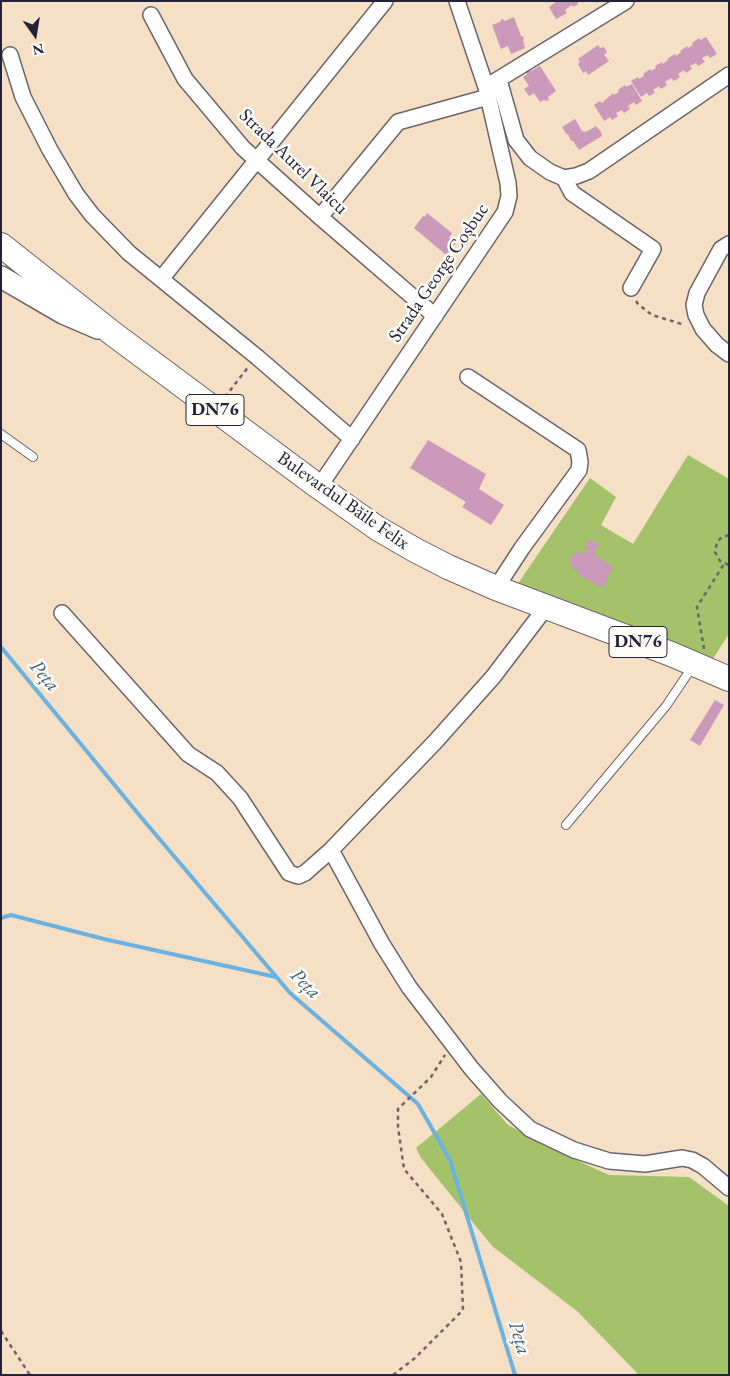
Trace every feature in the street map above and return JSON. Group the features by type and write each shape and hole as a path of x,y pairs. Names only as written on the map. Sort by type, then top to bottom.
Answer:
{"main road":[{"name":"Bulevardul Băile Felix","path":"1,245 112,333 377,528 448,567 496,588 699,657 729,679"},
{"path":"1,277 63,313 112,333"}],"street":[{"path":"161,279 385,1"},
{"name":"Strada George Coșbuc","path":"319,487 505,212 509,196 508,182 491,88 457,1"},
{"path":"320,217 398,122 491,88 626,1"},
{"name":"Strada Aurel Vlaicu","path":"151,14 185,79 243,148 435,316"},
{"path":"10,54 23,98 50,150 76,194 111,236 257,357 352,439"},
{"path":"491,88 516,140 530,158 550,172 564,178 589,171 729,75"},
{"path":"564,178 572,193 653,248 630,288"},
{"path":"729,244 721,249 697,293 694,305 696,315 703,329 717,345 729,354"},
{"path":"468,377 578,450 580,462 579,470 522,548 496,588"},
{"path":"62,613 188,754 217,774 240,798 289,873 298,876 305,874 331,850 436,742 480,692 547,606"},
{"path":"331,850 382,944 400,972 452,1043 500,1102 530,1129 574,1150 609,1161 645,1164 682,1158 692,1160 703,1166 729,1188"}],"lane":[{"path":"1,434 33,457"},
{"path":"566,825 666,706 699,657"}],"path":[{"path":"630,288 638,304 652,315 703,329"},
{"path":"215,410 257,357"},
{"path":"729,535 720,538 715,547 717,557 724,564 729,565"},
{"path":"699,657 697,607 724,564"},
{"path":"394,1375 415,1358 463,1310 461,1262 442,1214 404,1169 398,1127 398,1109 431,1077 452,1043"},
{"path":"1,1331 30,1375"}],"green space":[{"path":"688,455 729,479 729,634 712,660 517,585 590,478 616,497 601,525 633,544"},
{"path":"481,1094 507,1124 541,1144 609,1175 689,1177 729,1206 729,1375 639,1375 577,1311 492,1246 421,1158 416,1148"}],"building":[{"path":"557,1 577,1 578,4 573,7 572,5 565,10 567,13 556,19 549,7"},
{"path":"514,17 521,36 524,37 525,48 511,54 508,46 501,49 492,25 500,22 502,19 505,21"},
{"path":"706,37 717,54 710,58 708,55 702,58 705,62 698,66 696,63 690,66 692,69 686,73 684,70 678,74 680,77 674,81 671,78 665,82 667,85 661,89 659,86 653,90 655,93 649,96 647,93 641,97 631,81 644,76 643,74 650,69 651,71 662,62 663,64 675,54 676,56 687,46 688,48 693,45 692,43 699,38 700,40"},
{"path":"598,45 600,48 604,47 607,52 604,55 609,61 588,75 586,71 583,73 578,64 580,62 578,59"},
{"path":"540,66 556,91 548,97 549,100 540,102 534,93 529,96 524,89 529,86 523,77 527,74 527,71"},
{"path":"632,84 642,101 636,105 634,102 628,106 630,109 624,113 622,110 616,113 618,116 612,120 610,117 604,121 594,105 600,101 602,103 613,93 614,95 619,92 618,90 625,85 626,87"},
{"path":"575,119 582,131 586,132 596,126 602,136 579,150 562,127"},
{"path":"427,213 452,233 449,238 456,243 446,255 414,228"},
{"path":"428,440 486,474 479,489 504,505 491,525 462,507 466,502 410,468"},
{"path":"589,539 599,544 594,555 613,566 603,588 577,574 578,571 573,569 570,563 571,556 577,552 587,554 589,551 584,549"},
{"path":"715,700 724,705 700,746 690,740"}],"waterway":[{"name":"Peța","path":"1,647 140,816 290,993 418,1104 450,1160 515,1375"},
{"path":"1,918 11,915 104,939 276,977"}]}
